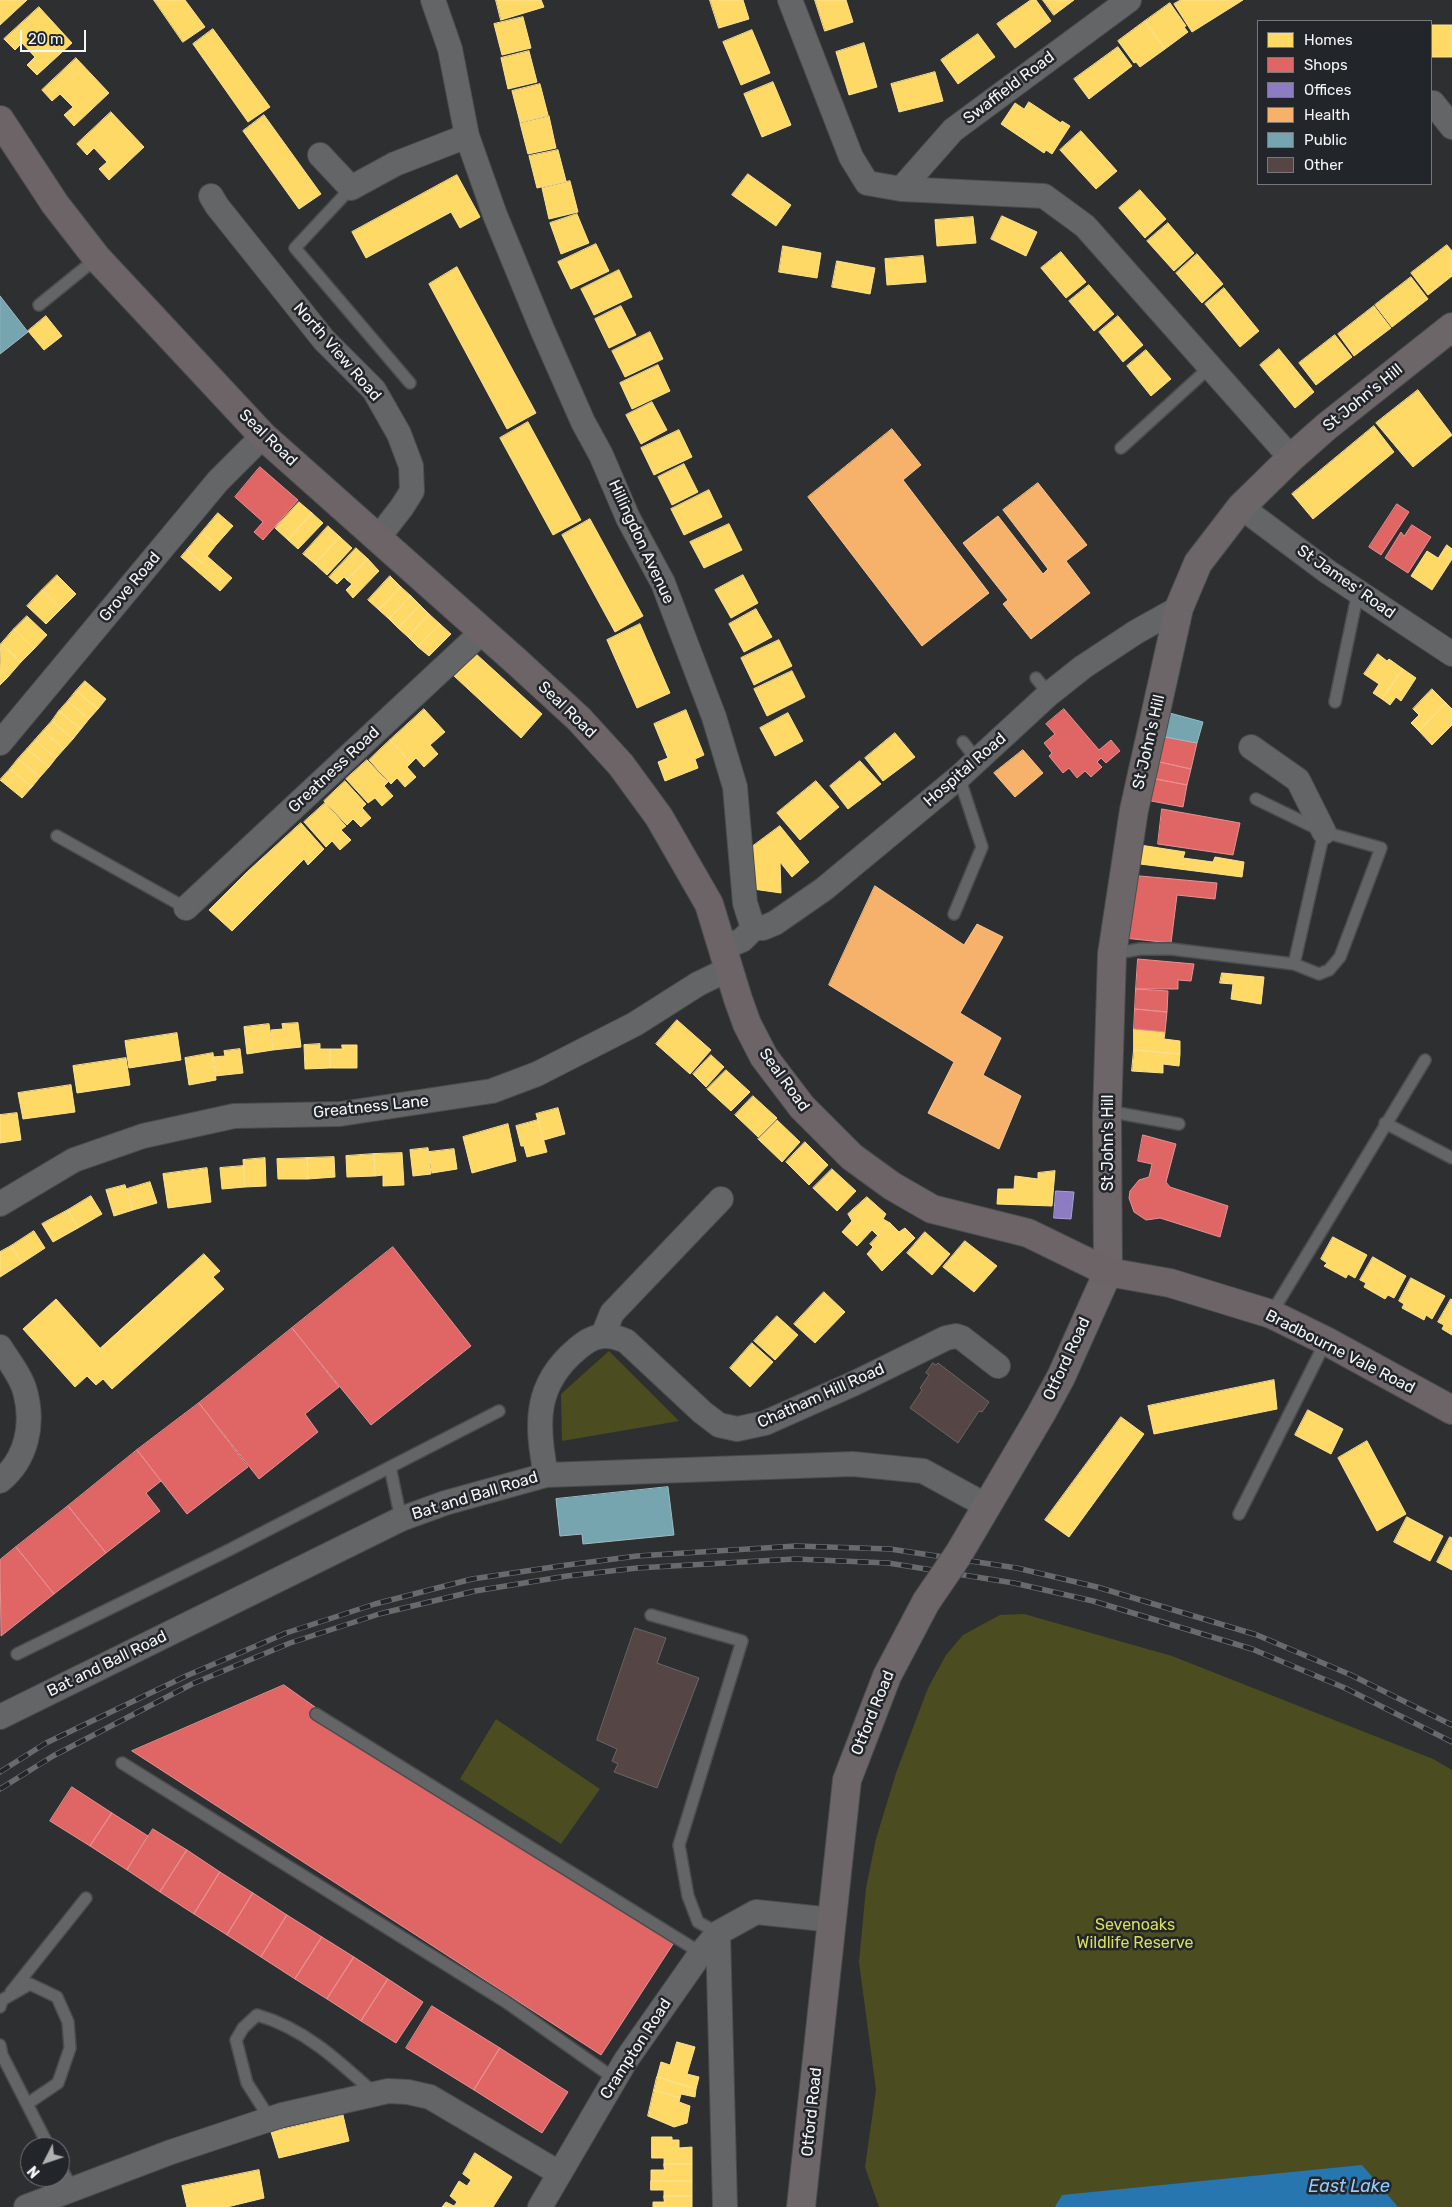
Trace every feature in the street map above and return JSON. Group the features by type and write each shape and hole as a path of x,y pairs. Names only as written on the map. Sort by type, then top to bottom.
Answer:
{"highway":[{"name":"Seal Road","path":"0,120 56,204 97,258 263,436 482,632 604,745 639,789 674,841 709,904 748,1024 770,1067 818,1125 864,1168 932,1209 1028,1233 1108,1272"},
{"name":"Bradbourne Vale Road","path":"1108,1272 1170,1282 1270,1314 1326,1340 1452,1410"}],"main road":[{"name":"St John's Hill","path":"1108,1272 1107,1111 1112,954 1134,810 1179,608 1198,564 1241,507 1291,458 1367,393 1452,327"},
{"name":"Otford Road","path":"801,2207 847,1780 887,1676 926,1602 987,1506 1061,1377 1108,1272"}],"street":[{"name":"Hillingdon Avenue","path":"433,0 450,49 467,136 496,215 542,330 582,422 601,455 628,518 663,583 714,717 735,787 745,903 752,928"},
{"path":"790,0 851,157 867,183 901,189 1044,196 1085,226 1291,458"},
{"name":"Swaffield Road","path":"901,189 953,130 1129,0"},
{"path":"1437,100 1452,126"},
{"path":"320,155 352,188 395,164 467,136"},
{"name":"North View Road","path":"211,207 324,340 374,390 399,434 411,466 412,491 378,538"},
{"name":"Grove Road","path":"0,743 218,481 263,436"},
{"name":"St James' Road","path":"1241,507 1328,572 1452,654"},
{"name":"Hospital Road","path":"752,928 765,928 775,923 824,890 959,777 970,751 1020,722 1042,686 1083,667 1136,632 1179,608"},
{"name":"Greatness Road","path":"186,908 482,632"},
{"path":"1251,747 1298,780 1324,832"},
{"path":"726,958 749,934 752,928"},
{"name":"Greatness Lane","path":"0,1204 74,1160 143,1136 234,1116 340,1114 492,1091 537,1074 635,1024 698,984 726,958"},
{"path":"546,1475 540,1449 539,1424 542,1402 547,1384 553,1373 571,1354 592,1338 603,1335 612,1313 721,1199"},
{"name":"Chatham Hill Road","path":"603,1335 616,1336 626,1341 713,1421 732,1429 750,1428 773,1419 855,1384 946,1338 956,1336 962,1338 998,1366"},
{"path":"0,1348 25,1390 30,1430 18,1462 0,1481"},
{"name":"Bat and Ball Road","path":"0,1717 401,1519 445,1503 546,1475 853,1464 923,1471 987,1506"},
{"name":"Crampton Road","path":"540,2207 615,2079 701,1953 718,1932 756,1912 833,1920"},
{"path":"718,1932 725,2207"},
{"path":"26,2207 171,2152 270,2119 388,2091 408,2092 430,2097 559,2173"}],"lane":[{"path":"352,188 294,248 410,383"},
{"path":"39,305 97,258"},
{"path":"1121,448 1210,367"},
{"path":"1335,702 1358,592"},
{"path":"954,914 982,847 959,777"},
{"path":"1112,954 1140,949 1171,949 1294,964 1319,974 1329,970 1340,957 1382,848 1324,832 1256,799"},
{"path":"1294,964 1324,832"},
{"path":"57,836 186,908"},
{"path":"1270,1314 1425,1060"},
{"path":"1107,1111 1179,1124"},
{"path":"1385,1123 1452,1158"},
{"path":"1240,1514 1326,1340"},
{"path":"17,1654 225,1552 499,1411"},
{"path":"390,1467 401,1519"},
{"path":"651,1615 742,1642 679,1845 688,1896 698,1922 718,1932"},
{"path":"316,1714 701,1953"},
{"path":"122,1762 506,2002 615,2079"},
{"path":"4,2002 86,1898"},
{"path":"4,2002 30,1984 58,1997 68,2022 70,2048 58,2082 28,2104"},
{"path":"270,2119 247,2082 236,2040 243,2028 257,2015 277,2020 328,2051 375,2094"},
{"path":"0,2045 2,2055 44,2137"},
{"path":"70,2184 73,2189"}],"green space":[{"path":"609,1351 679,1421 562,1441 561,1394"},
{"name":"Sevenoaks Wildlife Reserve","path":"1024,1614 1172,1656 1433,1759 1452,1770 1452,2207 879,2207 865,2167 876,2090 859,1962 866,1888 876,1839 896,1773 928,1688 946,1655 963,1635 1000,1615"},
{"path":"496,1719 600,1789 561,1844 460,1779"}],"water":[{"name":"East Lake","path":"1362,2165 1398,2207 1055,2207 1062,2195"}],"building: Homes":[{"path":"0,0 27,0 0,25"},
{"path":"154,0 185,0 205,27 183,42"},
{"path":"496,0 541,0 544,7 501,20"},
{"path":"710,0 743,0 749,19 719,28"},
{"path":"815,0 846,0 853,22 825,31"},
{"path":"1031,0 1036,0 1051,21 1015,48 997,24"},
{"path":"1043,0 1074,0 1054,15"},
{"path":"1181,0 1243,0 1192,32 1174,4"},
{"path":"1170,3 1188,32 1165,49 1145,21"},
{"path":"39,7 72,43 37,75 27,65 35,57 22,43 15,50 4,39"},
{"path":"523,17 531,48 502,55 494,24"},
{"path":"1145,21 1165,49 1140,67 1136,62 1134,63 1118,41"},
{"path":"1432,25 1452,25 1452,57 1432,57"},
{"path":"213,29 270,107 248,122 193,44"},
{"path":"752,30 770,73 741,85 723,42"},
{"path":"978,34 995,57 958,84 941,60"},
{"path":"864,43 877,87 849,95 836,52"},
{"path":"1118,47 1132,66 1089,99 1074,79"},
{"path":"529,51 537,82 508,89 501,58"},
{"path":"76,58 109,93 74,126 64,115 73,107 60,94 52,101 42,90"},
{"path":"935,72 943,101 899,112 891,84"},
{"path":"773,82 791,125 762,137 744,94"},
{"path":"540,84 548,115 520,122 512,91"},
{"path":"1029,102 1061,123 1062,121 1070,126 1052,154 1046,150 1044,153 1001,124 1015,103 1024,109"},
{"path":"111,112 144,147 109,180 99,169 107,162 94,148 87,155 77,144"},
{"path":"264,115 321,194 299,209 243,131"},
{"path":"549,116 556,148 528,154 520,123"},
{"path":"1081,131 1117,171 1096,189 1060,150"},
{"path":"558,150 566,181 537,188 529,156"},
{"path":"748,174 791,205 776,226 732,195"},
{"path":"457,175 480,217 460,228 451,212 366,258 352,232"},
{"path":"570,181 578,212 549,219 542,188"},
{"path":"1140,190 1166,219 1145,238 1119,208"},
{"path":"577,214 589,243 561,254 550,223"},
{"path":"1002,216 1037,232 1026,256 991,239"},
{"path":"973,217 976,243 937,246 935,220"},
{"path":"1168,223 1194,253 1174,271 1147,241"},
{"path":"596,244 609,271 571,289 558,262"},
{"path":"1447,245 1452,251 1452,276 1428,295 1411,273"},
{"path":"783,246 821,253 817,278 779,272"},
{"path":"1061,252 1086,282 1066,298 1041,268"},
{"path":"1197,254 1223,284 1202,303 1176,273"},
{"path":"923,256 926,282 887,285 885,259"},
{"path":"837,261 875,268 870,294 832,287"},
{"path":"457,267 536,413 507,429 429,284"},
{"path":"619,270 632,297 594,315 581,289"},
{"path":"1411,277 1428,299 1392,327 1375,305"},
{"path":"1089,285 1114,314 1094,331 1069,301"},
{"path":"1224,288 1259,331 1240,347 1205,304"},
{"path":"621,306 636,335 609,348 595,319"},
{"path":"1374,306 1391,328 1354,356 1338,334"},
{"path":"46,316 62,336 44,350 28,331"},
{"path":"1118,316 1143,345 1123,362 1099,332"},
{"path":"650,332 663,359 625,377 612,351"},
{"path":"1335,335 1352,357 1316,385 1299,363"},
{"path":"1279,349 1314,392 1295,408 1260,365"},
{"path":"1146,350 1171,379 1151,396 1127,366"},
{"path":"658,365 670,391 632,409 620,383"},
{"path":"1418,390 1452,435 1413,467 1376,423"},
{"path":"652,402 667,430 641,444 626,415"},
{"path":"528,422 581,520 553,535 500,438"},
{"path":"1374,426 1394,452 1313,519 1292,494"},
{"path":"679,430 692,457 654,475 641,448"},
{"path":"684,464 698,492 672,505 658,477"},
{"path":"709,490 722,517 684,535 671,509"},
{"path":"299,502 312,513 288,540 275,528"},
{"path":"218,513 233,526 216,545 202,532"},
{"path":"312,513 323,523 298,549 288,540"},
{"path":"590,519 643,616 615,632 562,535"},
{"path":"729,524 742,550 704,568 690,542"},
{"path":"328,526 340,537 315,564 303,554"},
{"path":"202,532 216,545 202,563 187,550"},
{"path":"340,537 352,548 327,575 315,564"},
{"path":"1447,545 1452,549 1452,559 1432,590 1411,576 1427,551 1438,558"},
{"path":"356,548 368,559 347,580 344,577 337,584 329,577"},
{"path":"187,550 202,563 207,556 232,578 220,591 181,557"},
{"path":"368,559 379,571 353,598 346,590 352,584 347,580"},
{"path":"57,575 76,594 61,609 42,590"},
{"path":"743,575 758,603 731,618 715,590"},
{"path":"390,576 401,587 379,610 368,600"},
{"path":"401,587 411,596 389,619 379,610"},
{"path":"42,590 61,609 46,624 27,606"},
{"path":"411,596 420,605 398,628 389,619"},
{"path":"420,605 429,614 408,637 398,628"},
{"path":"756,609 772,637 744,652 729,624"},
{"path":"429,614 440,624 418,647 408,637"},
{"path":"27,616 47,635 34,649 14,629"},
{"path":"440,624 451,634 429,656 418,647"},
{"path":"640,624 670,693 637,708 607,640"},
{"path":"14,629 34,649 21,662 1,644"},
{"path":"779,640 792,666 754,685 741,658"},
{"path":"1,644 21,662 8,677 0,669"},
{"path":"475,653 542,714 521,738 454,676"},
{"path":"1378,654 1403,669 1382,699 1373,693 1379,684 1364,674"},
{"path":"0,669 8,677 0,685"},
{"path":"1403,669 1416,678 1401,701 1396,697 1390,705 1382,699"},
{"path":"792,671 805,697 767,716 754,689"},
{"path":"85,681 106,699 98,709 76,691"},
{"path":"1432,689 1446,703 1419,731 1411,723 1419,715 1413,709"},
{"path":"76,691 98,709 89,719 68,701"},
{"path":"68,701 89,719 81,729 59,711"},
{"path":"1446,703 1452,709 1452,725 1432,745 1419,731"},
{"path":"424,709 445,732 430,745 438,754 424,767 416,758 411,763 390,740"},
{"path":"686,710 704,755 695,759 698,768 665,781 658,762 668,758 654,724"},
{"path":"59,711 81,729 73,739 52,721"},
{"path":"788,713 803,741 775,756 760,728"},
{"path":"52,721 73,739 64,749 43,731"},
{"path":"43,731 64,749 56,758 35,740"},
{"path":"895,733 915,757 883,781 865,758"},
{"path":"35,740 56,758 49,767 27,749"},
{"path":"390,740 411,763 407,767 416,777 405,787 397,778 391,784 369,760"},
{"path":"27,749 49,767 40,777 18,759"},
{"path":"18,759 40,777 32,787 10,769"},
{"path":"367,760 388,782 384,786 393,796 382,806 375,798 368,803 346,779"},
{"path":"860,761 881,784 848,809 830,786"},
{"path":"10,769 32,787 22,798 0,780"},
{"path":"345,781 366,804 362,808 371,818 361,827 353,819 347,825 324,801"},
{"path":"816,781 839,807 800,840 777,813"},
{"path":"325,803 346,826 341,830 351,840 340,850 332,841 326,847 304,822"},
{"path":"301,823 324,849 308,865 304,859 232,931 209,910 247,872"},
{"path":"780,826 809,862 792,877 780,862 781,893 753,889 753,846"},
{"path":"1140,845 1185,852 1183,858 1213,862 1215,857 1244,862 1242,877 1140,864"},
{"path":"1222,973 1264,977 1261,1004 1231,999 1233,984 1220,983"},
{"path":"677,1020 711,1050 690,1074 656,1044"},
{"path":"298,1023 301,1047 273,1050 271,1030 283,1029 282,1024"},
{"path":"269,1024 273,1050 247,1054 244,1027"},
{"path":"1134,1029 1165,1032 1164,1039 1180,1041 1180,1054 1134,1050"},
{"path":"177,1033 181,1060 129,1068 125,1041"},
{"path":"320,1044 320,1049 330,1049 330,1068 305,1069 304,1045"},
{"path":"342,1045 357,1045 357,1068 330,1068 330,1049 342,1049"},
{"path":"240,1049 243,1073 215,1076 213,1057 225,1056 224,1051"},
{"path":"1134,1050 1180,1054 1179,1066 1163,1064 1163,1073 1132,1071"},
{"path":"213,1053 216,1080 189,1085 185,1058"},
{"path":"711,1055 724,1067 706,1087 693,1074"},
{"path":"126,1058 130,1085 77,1093 73,1066"},
{"path":"726,1070 750,1092 731,1111 707,1089"},
{"path":"71,1085 75,1112 23,1119 18,1093"},
{"path":"753,1096 777,1118 758,1137 735,1115"},
{"path":"558,1108 565,1134 544,1140 536,1114"},
{"path":"17,1113 21,1140 0,1143 0,1115"},
{"path":"538,1120 547,1152 527,1157 524,1146 521,1146 516,1126"},
{"path":"777,1120 800,1142 782,1162 758,1139"},
{"path":"508,1124 516,1161 472,1173 463,1137"},
{"path":"805,1142 828,1165 809,1185 786,1162"},
{"path":"428,1148 431,1174 413,1176 410,1150"},
{"path":"454,1149 457,1169 432,1173 429,1152"},
{"path":"402,1153 404,1185 383,1186 383,1175 375,1176 374,1154"},
{"path":"374,1154 375,1176 347,1177 346,1156"},
{"path":"334,1157 335,1177 308,1179 307,1158"},
{"path":"265,1158 266,1186 245,1187 243,1160"},
{"path":"307,1158 308,1179 278,1179 277,1159"},
{"path":"243,1166 245,1187 222,1189 220,1168"},
{"path":"207,1168 211,1202 168,1208 163,1174"},
{"path":"832,1169 856,1191 837,1211 813,1188"},
{"path":"1055,1171 1052,1206 997,1204 998,1189 1014,1189 1015,1176 1038,1179 1038,1173"},
{"path":"150,1182 157,1203 133,1210 127,1189"},
{"path":"125,1185 133,1210 114,1216 106,1190"},
{"path":"91,1196 102,1214 78,1228 68,1210"},
{"path":"867,1197 886,1214 883,1219 890,1223 878,1236 872,1230 857,1246 842,1232 852,1221 848,1214"},
{"path":"68,1210 78,1228 53,1242 42,1224"},
{"path":"890,1223 899,1232 905,1228 915,1238 882,1271 867,1254 873,1247 870,1244"},
{"path":"34,1231 45,1248 22,1263 11,1246"},
{"path":"925,1232 950,1254 932,1275 907,1253"},
{"path":"1333,1237 1367,1255 1355,1278 1348,1274 1346,1278 1324,1266 1327,1263 1321,1259"},
{"path":"965,1241 997,1266 974,1292 943,1267"},
{"path":"11,1246 22,1263 0,1277 0,1252"},
{"path":"204,1254 220,1271 213,1277 224,1289 112,1389 103,1379 96,1385 87,1376 75,1387 23,1329 56,1299 100,1348"},
{"path":"1373,1257 1406,1276 1394,1298 1388,1295 1385,1299 1364,1287 1366,1283 1360,1280"},
{"path":"1411,1278 1445,1296 1432,1319 1426,1315 1424,1320 1402,1308 1404,1304 1399,1301"},
{"path":"824,1292 845,1312 815,1343 794,1324"},
{"path":"1451,1299 1452,1335 1442,1329 1444,1325 1438,1322"},
{"path":"777,1316 798,1335 775,1360 754,1341"},
{"path":"752,1343 773,1362 750,1387 730,1368"},
{"path":"1274,1380 1277,1409 1154,1434 1148,1406"},
{"path":"1308,1410 1343,1429 1331,1454 1295,1435"},
{"path":"1121,1417 1144,1434 1069,1537 1045,1520"},
{"path":"1367,1441 1406,1514 1377,1531 1338,1458"},
{"path":"1407,1517 1443,1536 1430,1561 1394,1542"},
{"path":"1450,1537 1452,1538 1452,1570 1437,1562"},
{"path":"677,2042 695,2047 687,2074 699,2077 696,2089 657,2077 661,2062 670,2065"},
{"path":"657,2077 696,2089 695,2097 681,2094 680,2098 654,2090"},
{"path":"654,2090 680,2098 679,2102 690,2106 687,2123 674,2127 648,2116"},
{"path":"343,2115 349,2141 279,2158 271,2132"},
{"path":"652,2137 672,2137 672,2140 679,2140 679,2148 692,2147 692,2164 664,2164 664,2158 652,2158"},
{"path":"475,2153 512,2177 493,2207 442,2207 446,2202 454,2206 457,2202 450,2196 459,2181 467,2186 471,2180 463,2174"},
{"path":"664,2164 692,2164 692,2181 651,2181 651,2170 664,2170"},
{"path":"259,2170 264,2198 227,2207 187,2207 182,2186"},
{"path":"651,2181 692,2181 692,2196 664,2196 664,2190 651,2190"},
{"path":"664,2196 692,2196 692,2207 653,2207 653,2202 664,2202"}],"building: Shops":[{"path":"260,467 298,500 263,540 254,532 263,522 235,497"},
{"path":"1397,504 1409,512 1381,555 1369,547"},
{"path":"1412,525 1431,537 1408,573 1385,558 1401,532 1404,536"},
{"path":"1064,709 1099,750 1111,740 1120,751 1106,763 1101,758 1097,762 1102,767 1091,777 1085,771 1077,778 1069,768 1063,773 1049,756 1052,753 1044,743 1055,734 1046,724"},
{"path":"1160,736 1197,743 1191,769 1155,761"},
{"path":"1155,761 1191,769 1187,785 1151,778"},
{"path":"1151,778 1187,785 1183,807 1146,800"},
{"path":"1162,809 1240,823 1233,855 1158,844"},
{"path":"1129,875 1217,883 1215,899 1177,895 1171,943 1124,938"},
{"path":"1138,959 1194,964 1191,981 1178,980 1178,989 1136,989"},
{"path":"1136,989 1168,991 1167,1012 1135,1009"},
{"path":"1135,1009 1167,1012 1165,1032 1134,1029"},
{"path":"1143,1135 1176,1144 1166,1182 1170,1187 1228,1206 1220,1237 1160,1218 1146,1220 1134,1212 1129,1198 1130,1191 1139,1180 1149,1177 1152,1164 1138,1161"},
{"path":"393,1247 471,1346 371,1425 292,1328"},
{"path":"292,1328 339,1387 305,1414 318,1432 259,1479 199,1403"},
{"path":"199,1403 248,1467 187,1514 137,1450"},
{"path":"137,1450 161,1481 146,1493 160,1511 106,1553 68,1506"},
{"path":"68,1506 106,1553 54,1594 16,1547"},
{"path":"16,1547 54,1594 1,1636 0,1560"},
{"path":"284,1685 443,1798 675,1941 601,2055 132,1751"},
{"path":"72,1787 112,1813 90,1846 50,1821"},
{"path":"112,1813 148,1836 127,1870 90,1846"},
{"path":"153,1829 187,1850 160,1892 127,1870"},
{"path":"187,1850 220,1872 194,1914 160,1892"},
{"path":"220,1872 253,1893 227,1935 194,1914"},
{"path":"253,1893 287,1915 261,1957 227,1935"},
{"path":"287,1915 322,1937 295,1979 261,1957"},
{"path":"322,1937 354,1957 327,1999 295,1979"},
{"path":"354,1957 388,1979 361,2021 327,1999"},
{"path":"388,1979 423,2002 396,2043 361,2021"},
{"path":"432,2006 500,2048 474,2090 406,2048"},
{"path":"500,2048 568,2092 542,2133 474,2090"}],"building: Offices":[{"path":"1056,1191 1074,1192 1071,1219 1054,1218"}],"building: Health":[{"path":"892,429 921,465 903,480 989,593 922,646 808,497"},
{"path":"1038,483 1087,545 1066,561 1090,593 1031,639 1003,604 1008,600 963,543 998,516 1043,574 1048,569 1003,510"},
{"path":"1023,750 1043,773 1015,797 994,773"},
{"path":"875,886 964,945 977,924 1003,937 960,1013 1001,1038 983,1075 1021,1096 999,1149 928,1113 954,1062 829,985"}],"building: Public":[{"path":"0,296 28,332 0,354"},
{"path":"1166,712 1203,722 1197,743 1160,736"},
{"path":"668,1487 674,1535 583,1544 582,1534 560,1536 556,1499"}],"building: Other":[{"path":"933,1363 936,1365 938,1363 989,1402 982,1412 979,1411 958,1443 910,1408 922,1390 920,1388 929,1375 926,1373"},
{"path":"635,1628 666,1638 657,1663 699,1678 657,1788 614,1772 618,1764 612,1761 617,1749 597,1740"}],"railway":[{"path":"0,1772 46,1743 186,1676 286,1633 375,1604 472,1579 567,1565 637,1556 796,1546 890,1549 1017,1568 1097,1587 1257,1635 1351,1675 1452,1725"},
{"path":"0,1789 53,1756 192,1684 290,1643 379,1614 475,1591 567,1576 637,1568 795,1559 888,1563 1014,1583 1093,1601 1252,1649 1345,1688 1452,1742"}]}
